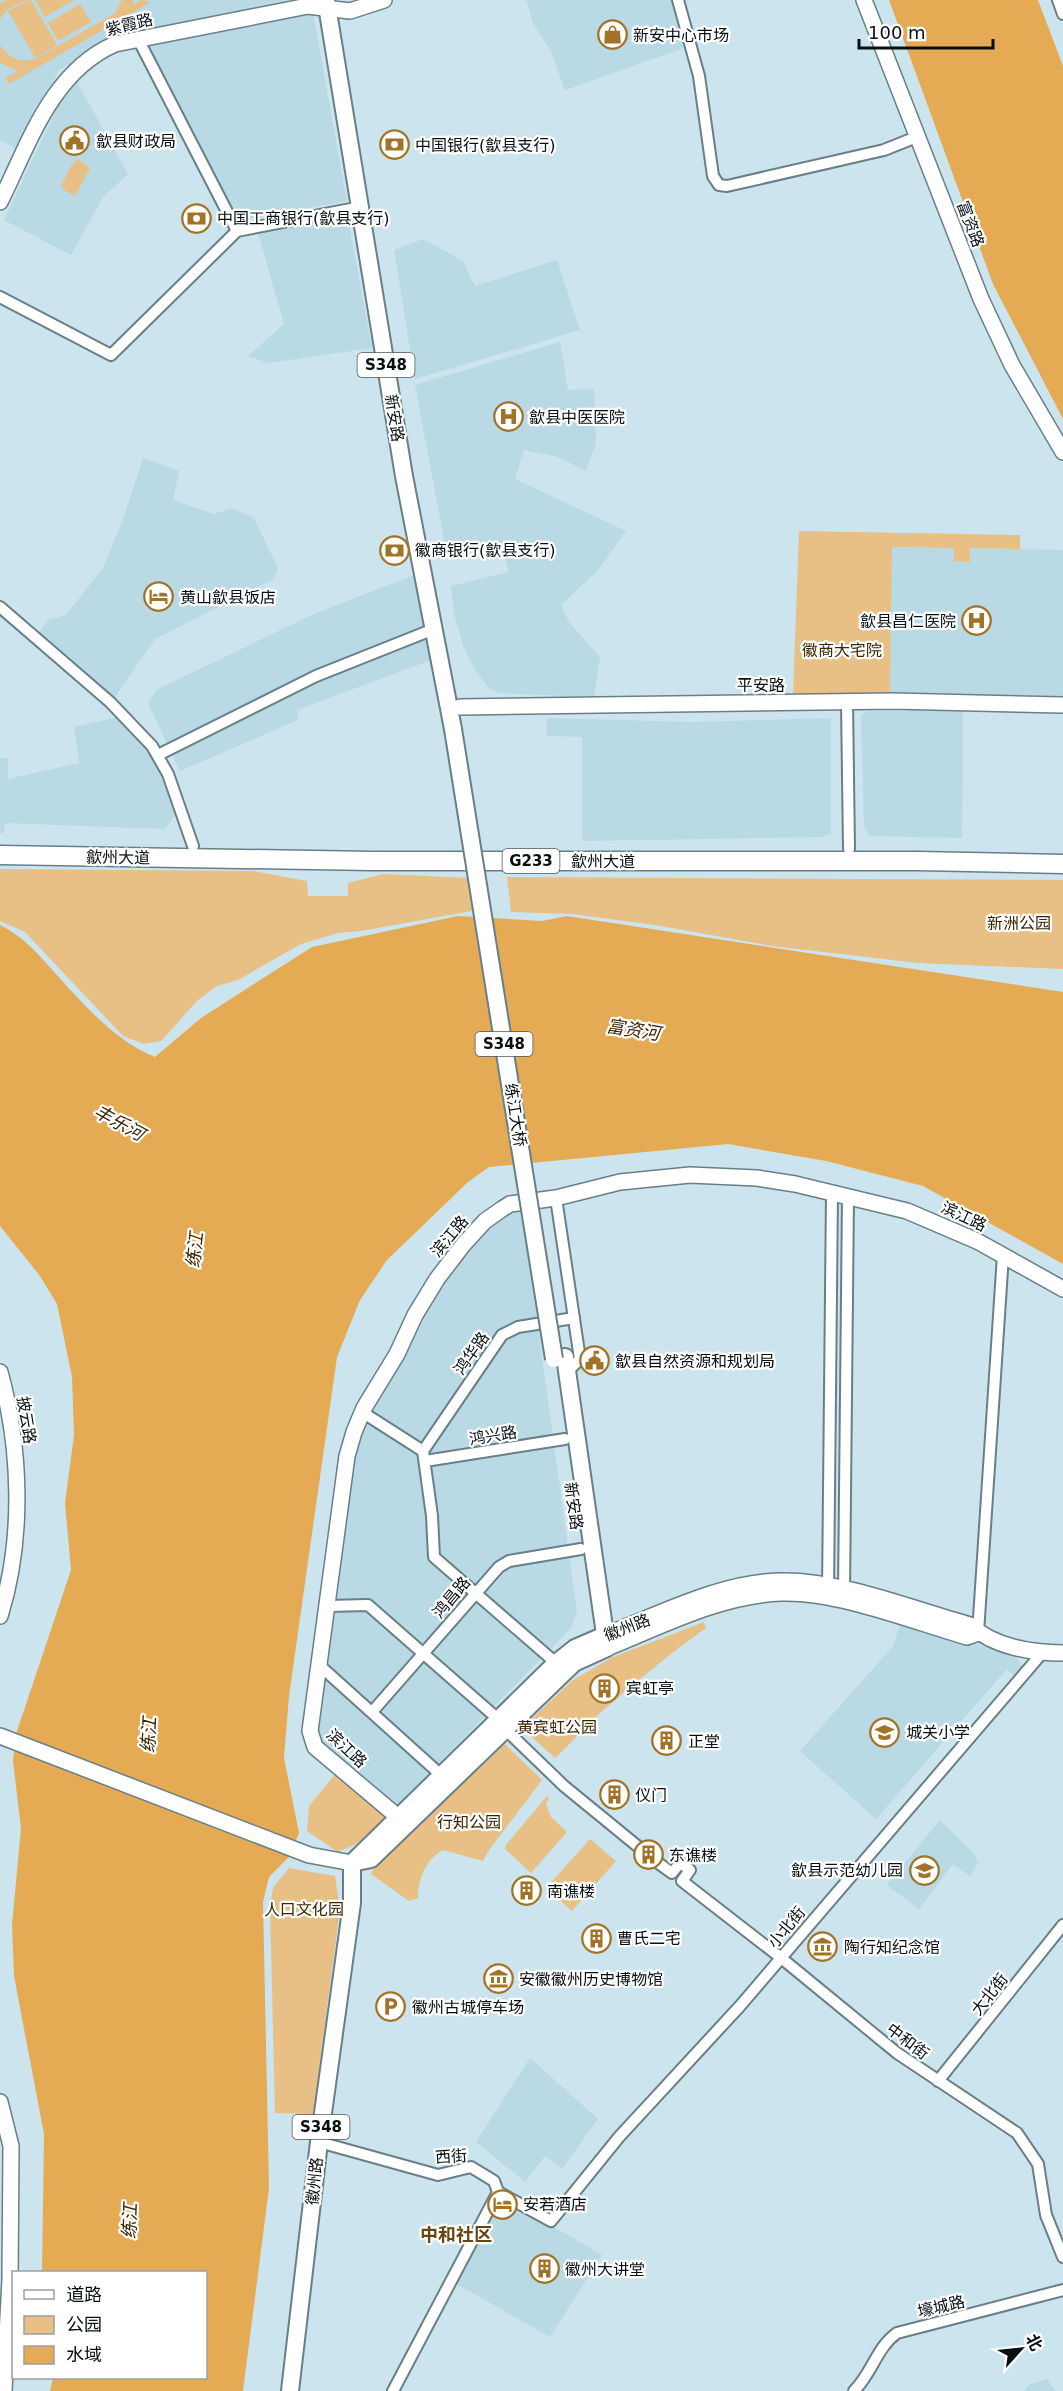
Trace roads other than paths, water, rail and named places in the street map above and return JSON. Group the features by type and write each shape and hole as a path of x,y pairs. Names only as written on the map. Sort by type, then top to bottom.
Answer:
{"highway":[{"name":"歙州大道","path":"0,843 1063,852"},
{"name":"歙州大道","path":"0,855 372,861 919,861 1063,864"}],"main road":[{"name":"新安路","path":"332,4 361,207 402,465 434,629 458,728"},
{"name":"新安路","path":"332,4 415,474 460,707 458,728"},
{"name":"练江大桥","path":"458,728 562,1363"},
{"name":"新安路","path":"562,1363 565,1439 581,1549 601,1644"},
{"name":"新安路","path":"562,1363 601,1644"},
{"name":"徽州路","path":"352,1863 371,1859 502,1724 556,1663 575,1648 601,1644"},
{"name":"徽州路","path":"290,2391 319,2142 352,1903 352,1863 441,1775 574,1663 601,1644"}],"street":[{"name":"紫霞路","path":"0,202 52,98 67,77 86,60 105,48 138,39 308,6 332,4 350,11 384,0"},
{"path":"678,0 699,76 713,176 718,185 727,186 884,150 919,136"},
{"name":"富资路","path":"864,0 990,320 1063,452"},
{"path":"1058,0 1063,14"},
{"path":"138,39 237,231"},
{"path":"0,297 111,355 237,231 361,207"},
{"path":"0,607 110,702 158,755 168,774 193,846"},
{"path":"158,755 316,676 434,629"},
{"path":"847,702 849,849"},
{"name":"平安路","path":"460,707 847,702 1063,705"},
{"name":"滨江路","path":"398,1817 312,1742 310,1717 347,1456 362,1412 397,1354 426,1297 463,1245 485,1221 510,1204 556,1198 620,1182 690,1175 757,1178 908,1211 932,1220 1003,1255 1063,1289"},
{"path":"828,1592 832,1193"},
{"path":"844,1596 848,1197"},
{"path":"556,1198 580,1359 562,1363"},
{"path":"978,1633 1003,1255"},
{"name":"鸿华路","path":"424,1456 502,1335 518,1327 574,1318"},
{"name":"披云路","path":"0,1372 14,1436 16,1485 11,1565 0,1616"},
{"path":"362,1412 424,1456 432,1516 434,1557 556,1663"},
{"name":"鸿兴路","path":"424,1456 565,1439"},
{"name":"鸿昌路","path":"372,1712 493,1572 508,1561 581,1549"},
{"name":"徽州路","path":"601,1644 741,1599 783,1593 828,1592 970,1625 978,1633 1002,1643 1043,1652 1063,1653"},
{"path":"327,1606 368,1605 502,1724 564,1786 641,1849"},
{"name":"小北街","path":"551,2221 619,2137 740,2006 1043,1652"},
{"path":"318,1664 441,1775"},
{"path":"0,1736 309,1855 352,1863"},
{"name":"中和街","path":"654,1860 672,1873 680,1863 686,1867 690,1870 682,1881 780,1957 897,2053 1010,2127 1030,2149 1038,2164 1046,2215 1063,2257"},
{"name":"大北街","path":"939,2081 1063,1925"},
{"path":"0,2102 10,2137 5,2155 10,2280 4,2391"},
{"name":"西街","path":"319,2142 438,2175 471,2167 494,2181 498,2192 551,2221"},
{"path":"393,2391 498,2192"},
{"name":"壕城路","path":"854,2391 870,2373 885,2343 897,2333 1063,2290"}],"water":[{"path":"889,0 1038,0 1063,66 1063,419 993,284"},
{"path":"458,916 542,921 567,916 1063,992 1063,1264 923,1186 826,1161 728,1144 489,1167 468,1182 387,1260 360,1300 337,1357 289,1696 284,1758 299,1833 288,1858 269,1877 263,1902 269,2188 243,2391 50,2391 53,2379 207,2379 207,2271 42,2271 44,2134 14,1976 12,1925 21,1828 13,1761 16,1734 71,1570 65,1503 74,1435 72,1377 57,1304 40,1276 0,1226 0,925 30,946 101,1022 127,1042 155,1057 201,1018 312,947"}],"place":[{"name":"新安中心市场","path":"612,35"},
{"name":"歙县财政局","path":"75,141"},
{"name":"中国银行(歙县支行)","path":"394,145"},
{"name":"中国工商银行(歙县支行)","path":"196,218"},
{"name":"歙县中医医院","path":"508,417"},
{"name":"徽商银行(歙县支行)","path":"394,550"},
{"name":"黄山歙县饭店","path":"159,597"},
{"name":"歙县昌仁医院","path":"977,621"},
{"name":"歙县自然资源和规划局","path":"594,1361"},
{"name":"宾虹亭","path":"605,1688"},
{"name":"城关小学","path":"885,1732"},
{"name":"正堂","path":"667,1741"},
{"name":"仪门","path":"614,1795"},
{"name":"东谯楼","path":"648,1855"},
{"name":"歙县示范幼儿园","path":"924,1870"},
{"name":"南谯楼","path":"526,1891"},
{"name":"曹氏二宅","path":"596,1938"},
{"name":"陶行知纪念馆","path":"823,1947"},
{"name":"安徽徽州历史博物馆","path":"498,1979"},
{"name":"徽州古城停车场","path":"391,2007"},
{"name":"安若酒店","path":"502,2204"},
{"name":"徽州大讲堂","path":"544,2269"}],"district":[{"name":"中和社区","path":"456,2235"}],"park label":[{"name":"徽商大宅院","path":"842,650"},
{"name":"新洲公园","path":"1019,923"},
{"name":"黄宾虹公园","path":"557,1727"},
{"name":"行知公园","path":"469,1822"},
{"name":"人口文化园","path":"304,1909"}],"water label":[{"name":"富资河","path":"633,1030"},
{"name":"丰乐河","path":"119,1123"},
{"name":"练江","path":"195,1250"},
{"name":"练江","path":"149,1735"},
{"name":"练江","path":"130,2221"}]}
